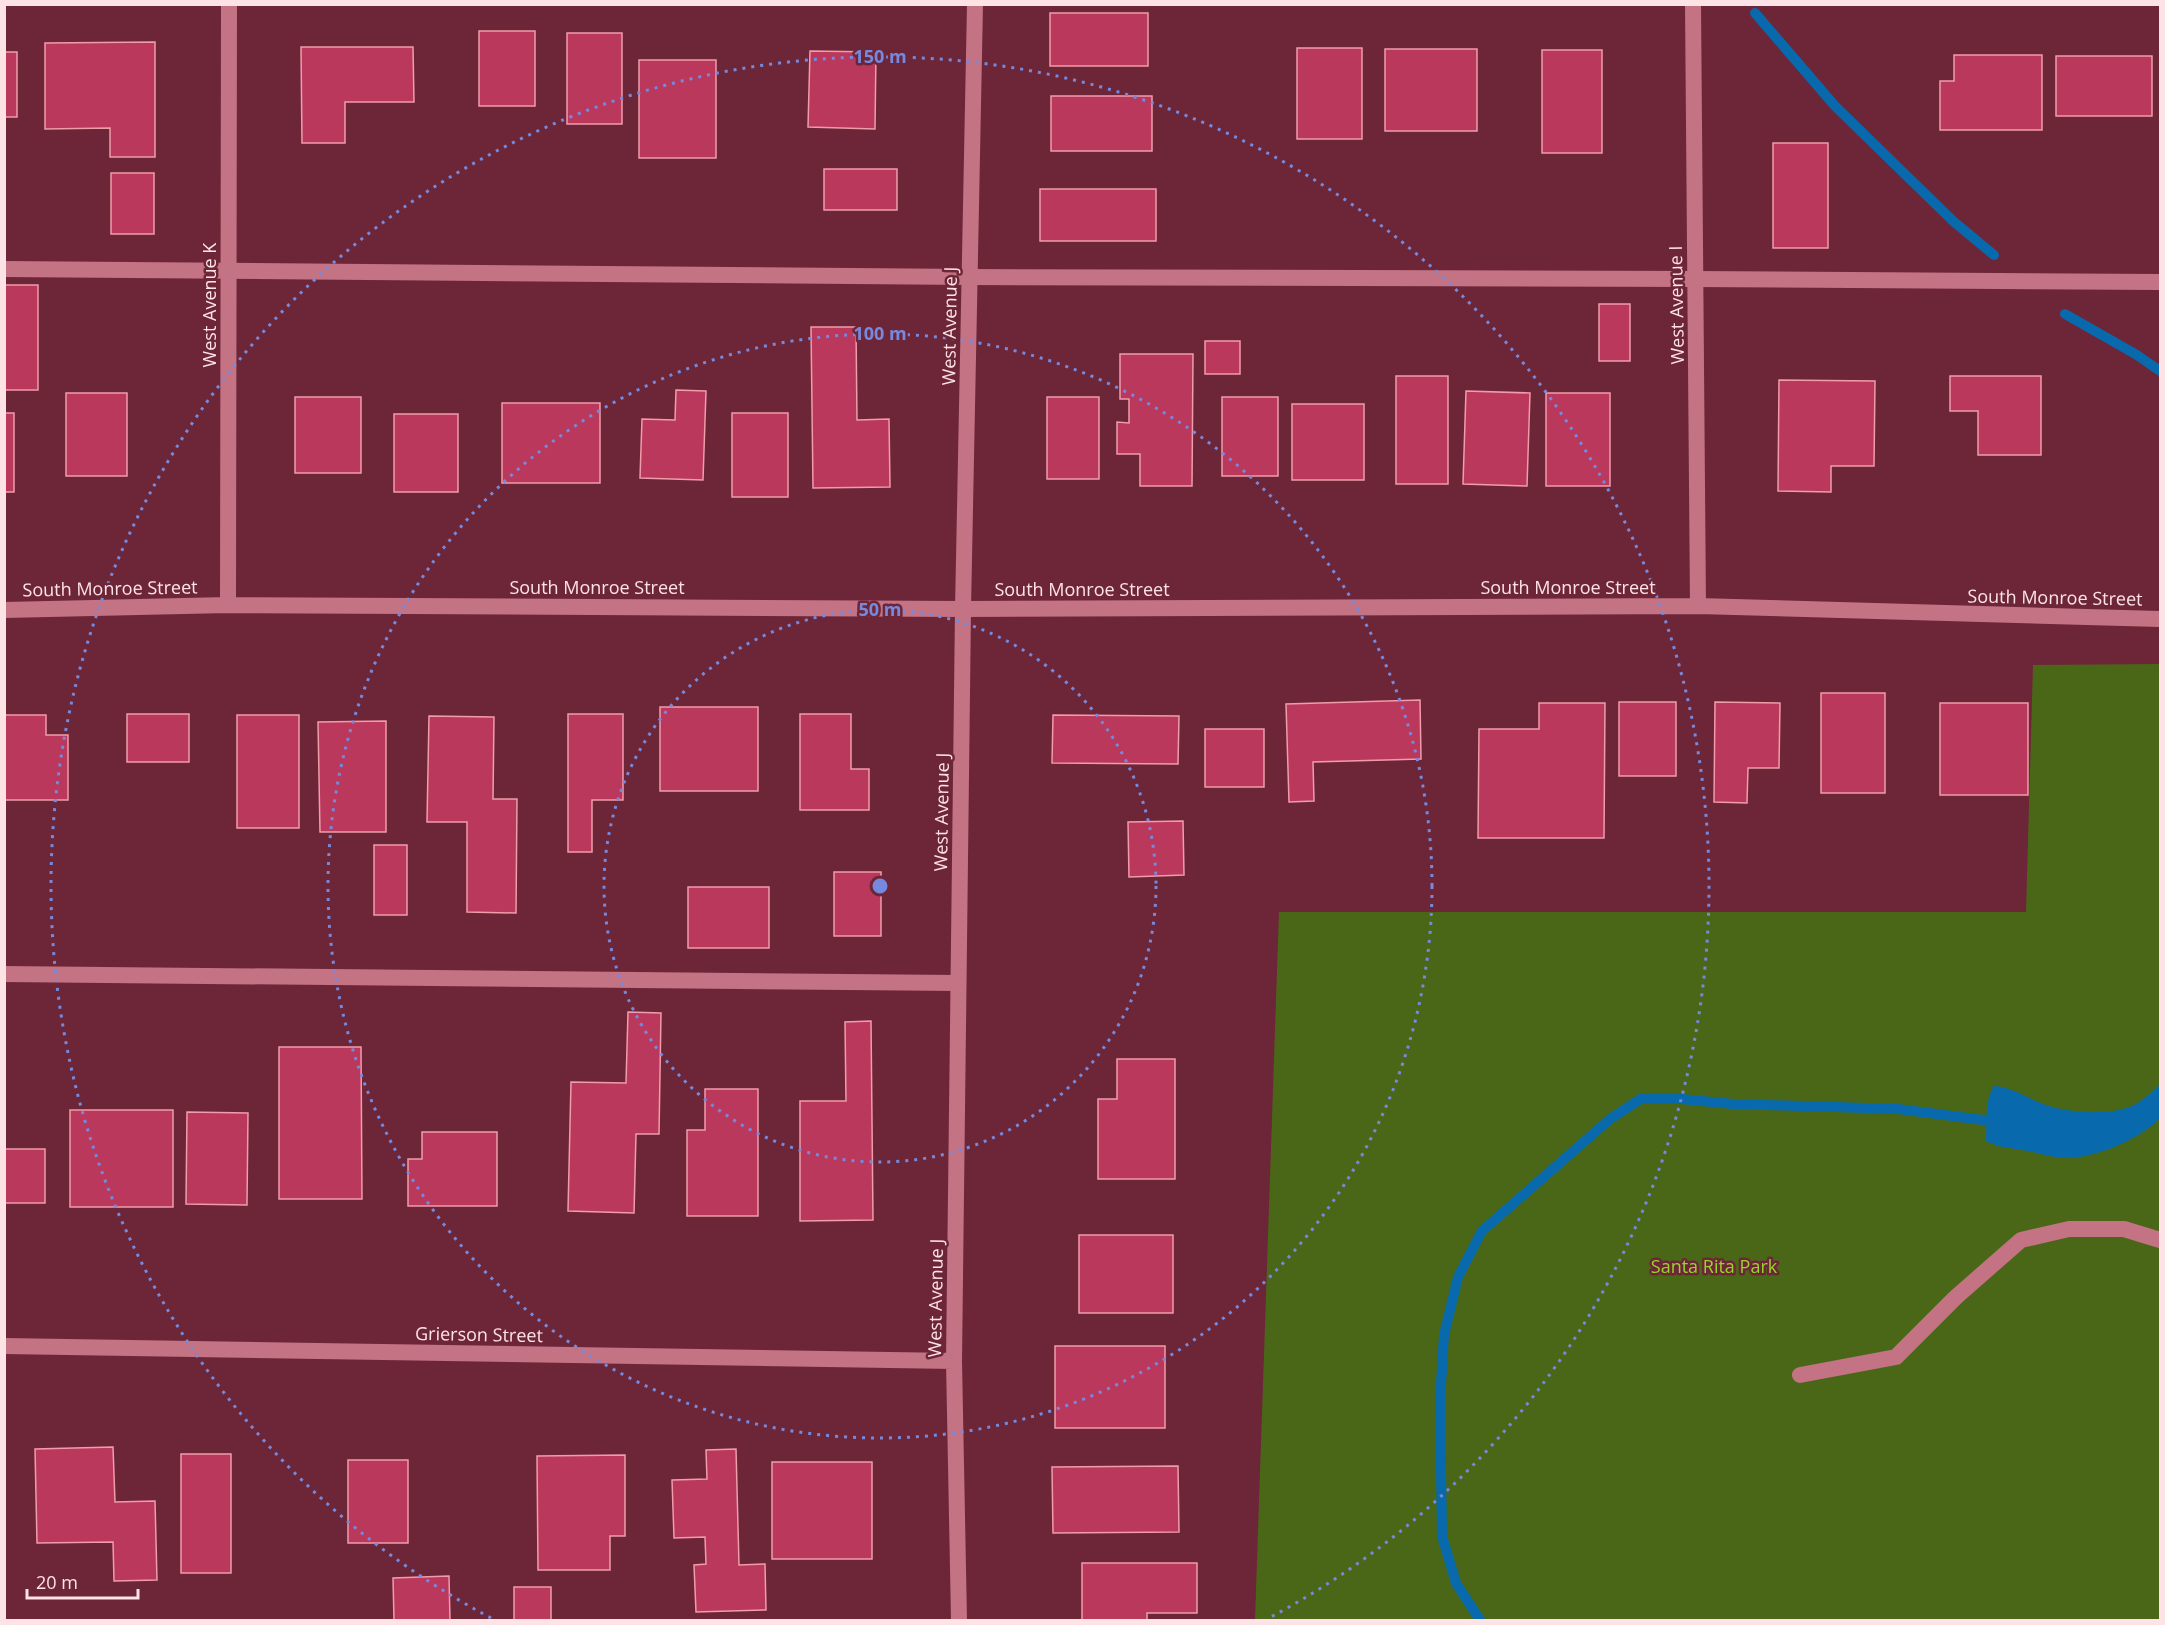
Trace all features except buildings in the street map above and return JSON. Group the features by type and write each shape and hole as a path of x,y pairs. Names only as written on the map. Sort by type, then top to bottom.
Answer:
{"street":[{"name":"West Avenue K","path":"228,605 229,4"},
{"name":"West Avenue J","path":"959,1620 954,1361 963,609 975,4"},
{"name":"West Avenue I","path":"1693,4 1698,606"},
{"path":"4,269 969,277 2160,282"},
{"name":"South Monroe Street","path":"4,610 228,605 963,609 1698,606 2160,619"},
{"path":"4,974 958,982"},
{"path":"1800,1375 1896,1358 1956,1297 2021,1240 2069,1229 2124,1229 2160,1240"},
{"name":"Grierson Street","path":"4,1346 954,1361"}],"green space":[{"name":"Santa Rita Park","path":"2160,664 2160,1620 1255,1620 1279,912 2026,912 2033,665"}],"water":[{"path":"2160,1085 2160,1118 2140,1134 2102,1152 2063,1158 1986,1141 1987,1106 1994,1086 2008,1089 2056,1108 2102,1112 2134,1105"}],"waterway":[{"path":"1755,13 1835,106 1953,221 1994,255"},
{"path":"2065,314 2137,355 2160,371"},
{"path":"1480,1620 1456,1583 1442,1536 1440,1401 1444,1335 1458,1277 1482,1231 1610,1119 1642,1098 1671,1098 1733,1104 1898,1109 1999,1122"}]}
